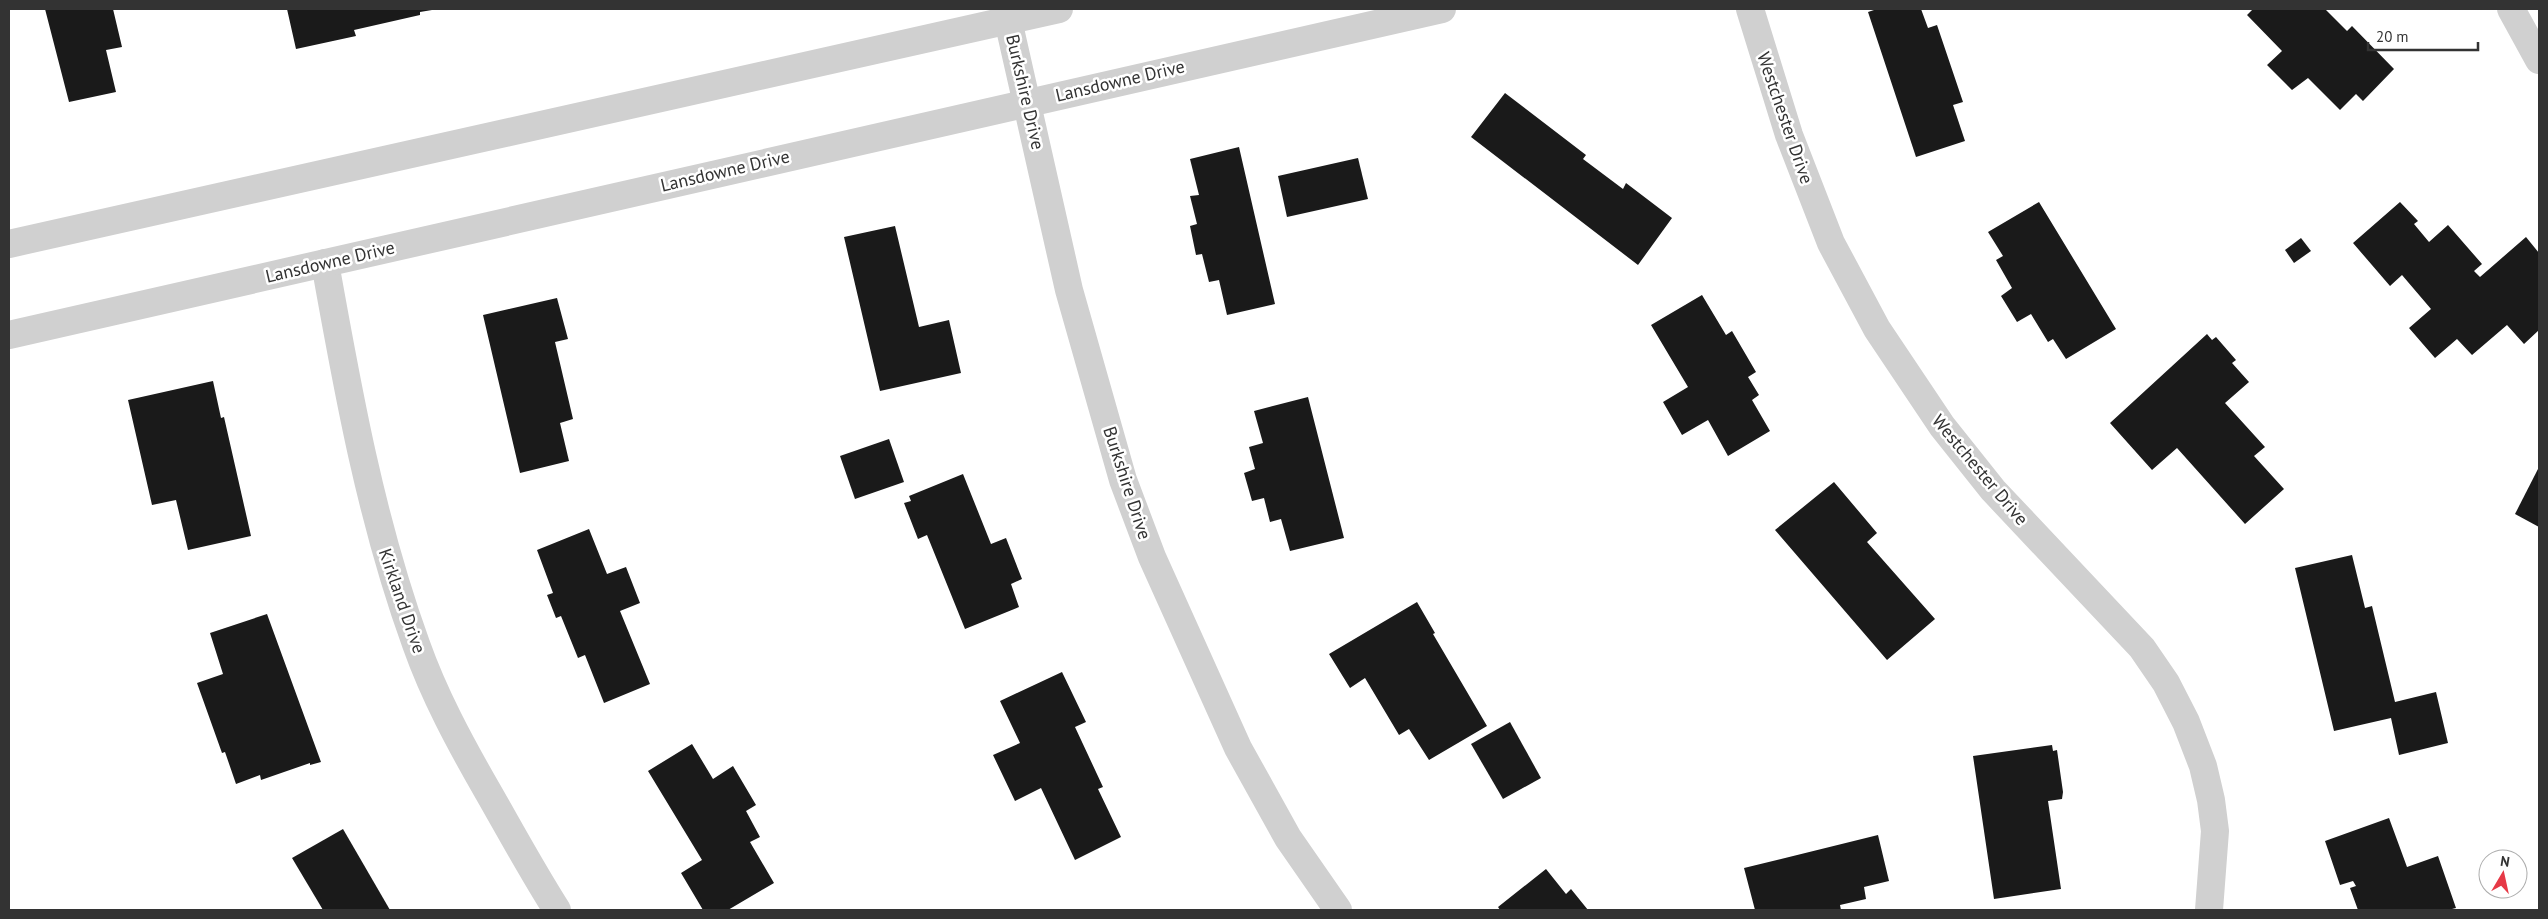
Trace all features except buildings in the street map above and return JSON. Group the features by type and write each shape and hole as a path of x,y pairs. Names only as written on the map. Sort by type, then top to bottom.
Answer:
{"street":[{"path":"9,244 1059,9"},
{"name":"Lansdowne Drive","path":"9,335 1442,9"},
{"name":"Westchester Drive","path":"1750,9 1789,135 1831,243 1877,329 1942,426 1992,490 2142,648 2166,683 2186,722 2204,766 2215,831 2209,910"},
{"path":"2511,9 2539,60"},
{"name":"Burkshire Drive","path":"1008,20 1069,290 1123,480 1152,557 1238,748 1288,838 1338,910"},
{"name":"Kirkland Drive","path":"324,263 356,435 376,520 416,645 450,725 557,910"}]}
